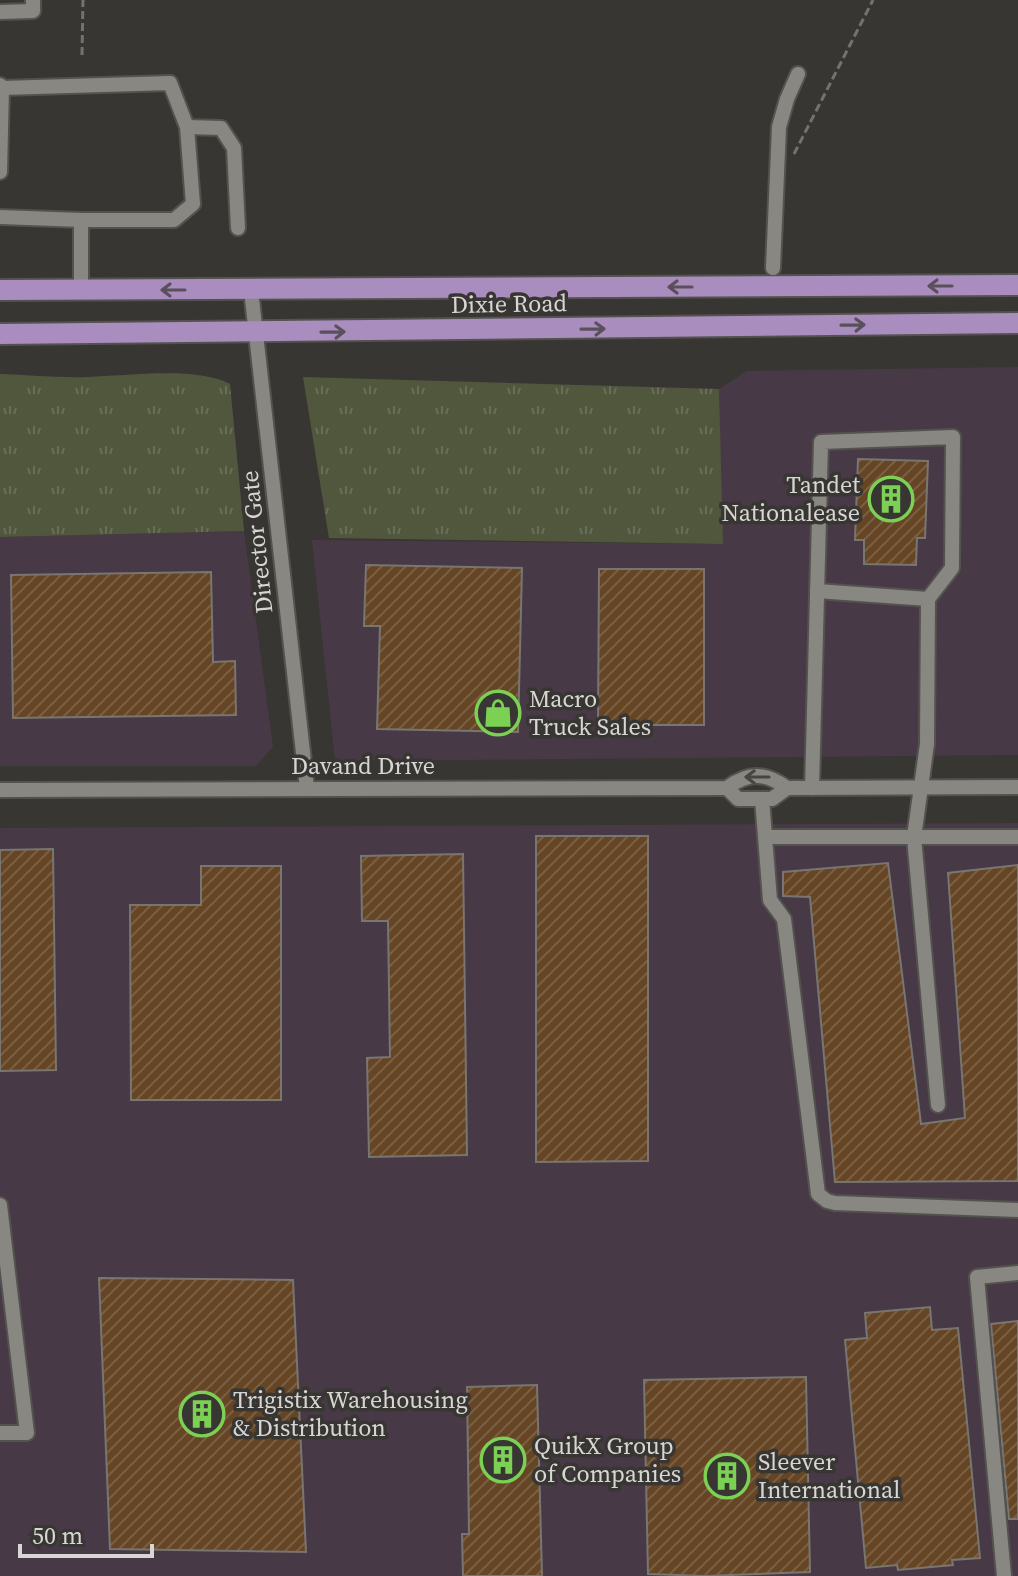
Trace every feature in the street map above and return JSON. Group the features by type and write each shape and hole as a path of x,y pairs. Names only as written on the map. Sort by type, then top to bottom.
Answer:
{"main road":[{"name":"Dixie Road","path":"0,290 1018,285"},
{"name":"Dixie Road","path":"0,334 1018,323"}],"street":[{"path":"0,12 33,11 33,0"},
{"path":"773,268 779,127 798,74"},
{"path":"0,172 1,86 170,83 187,127 193,204 174,220 0,217"},
{"path":"187,127 221,128 234,148 238,228"},
{"path":"81,220 81,290"},
{"name":"Director Gate","path":"251,290 307,788"},
{"path":"812,788 821,442 953,437 952,568 928,599 927,744 914,837 938,1105"},
{"path":"817,591 928,599"},
{"name":"Davand Drive","path":"0,790 727,788 742,777 772,776 787,788"},
{"name":"Davand Drive","path":"727,788 738,799 772,799 787,788 1018,787"},
{"path":"762,799 770,900 784,919 818,1194 835,1203 1018,1210"},
{"path":"765,837 1018,837"},
{"path":"0,1205 7,1326 27,1433 0,1433"},
{"path":"1004,1576 977,1277 1018,1273"}],"path":[{"path":"82,55 83,0"},
{"path":"791,160 873,0"}],"shaded area":[{"path":"1018,367 1018,755 335,761 312,540 722,544 719,389 747,371"},
{"path":"244,531 273,747 256,766 0,766 0,537"},
{"path":"1018,823 1018,1576 0,1576 0,828"}],"green space":[{"path":"0,374 77,377 180,374 216,378 230,384 244,531 0,537"},
{"path":"303,377 719,389 723,544 329,538"}],"building":[{"name":"Tandet Nationalease","path":"858,459 928,461 925,538 917,538 916,565 864,564 864,540 855,540"},
{"path":"366,565 522,568 518,732 377,729 380,626 364,626"},
{"path":"599,569 704,569 704,725 598,725"},
{"path":"211,572 213,662 235,661 236,715 13,718 11,575"},
{"path":"536,836 648,836 648,1161 536,1162"},
{"path":"53,849 56,1070 0,1071 0,850"},
{"path":"463,854 467,1155 369,1157 367,1058 390,1057 388,921 362,921 361,856"},
{"path":"888,863 921,1124 965,1118 948,873 1018,865 1018,1181 835,1182 810,897 783,896 783,872"},
{"path":"201,866 281,866 281,1100 131,1100 130,905 201,905"},
{"name":"Trigistix Warehousing & Distribution","path":"99,1278 293,1280 306,1552 110,1549"},
{"path":"930,1307 932,1330 958,1328 980,1558 952,1560 953,1565 898,1570 897,1565 866,1568 845,1340 867,1338 865,1313"},
{"path":"1018,1321 1018,1519 1009,1519 991,1324"},
{"name":"Sleever International","path":"806,1377 810,1572 706,1576 648,1574 644,1380"},
{"name":"QuikX Group of Companies","path":"537,1385 542,1576 463,1576 462,1534 469,1534 467,1387"}],"place":[{"name":"Tandet Nationalease","path":"891,499"},
{"name":"Macro Truck Sales","path":"498,713"},
{"name":"Trigistix Warehousing & Distribution","path":"202,1414"},
{"name":"QuikX Group of Companies","path":"503,1460"},
{"name":"Sleever International","path":"727,1476"}]}
